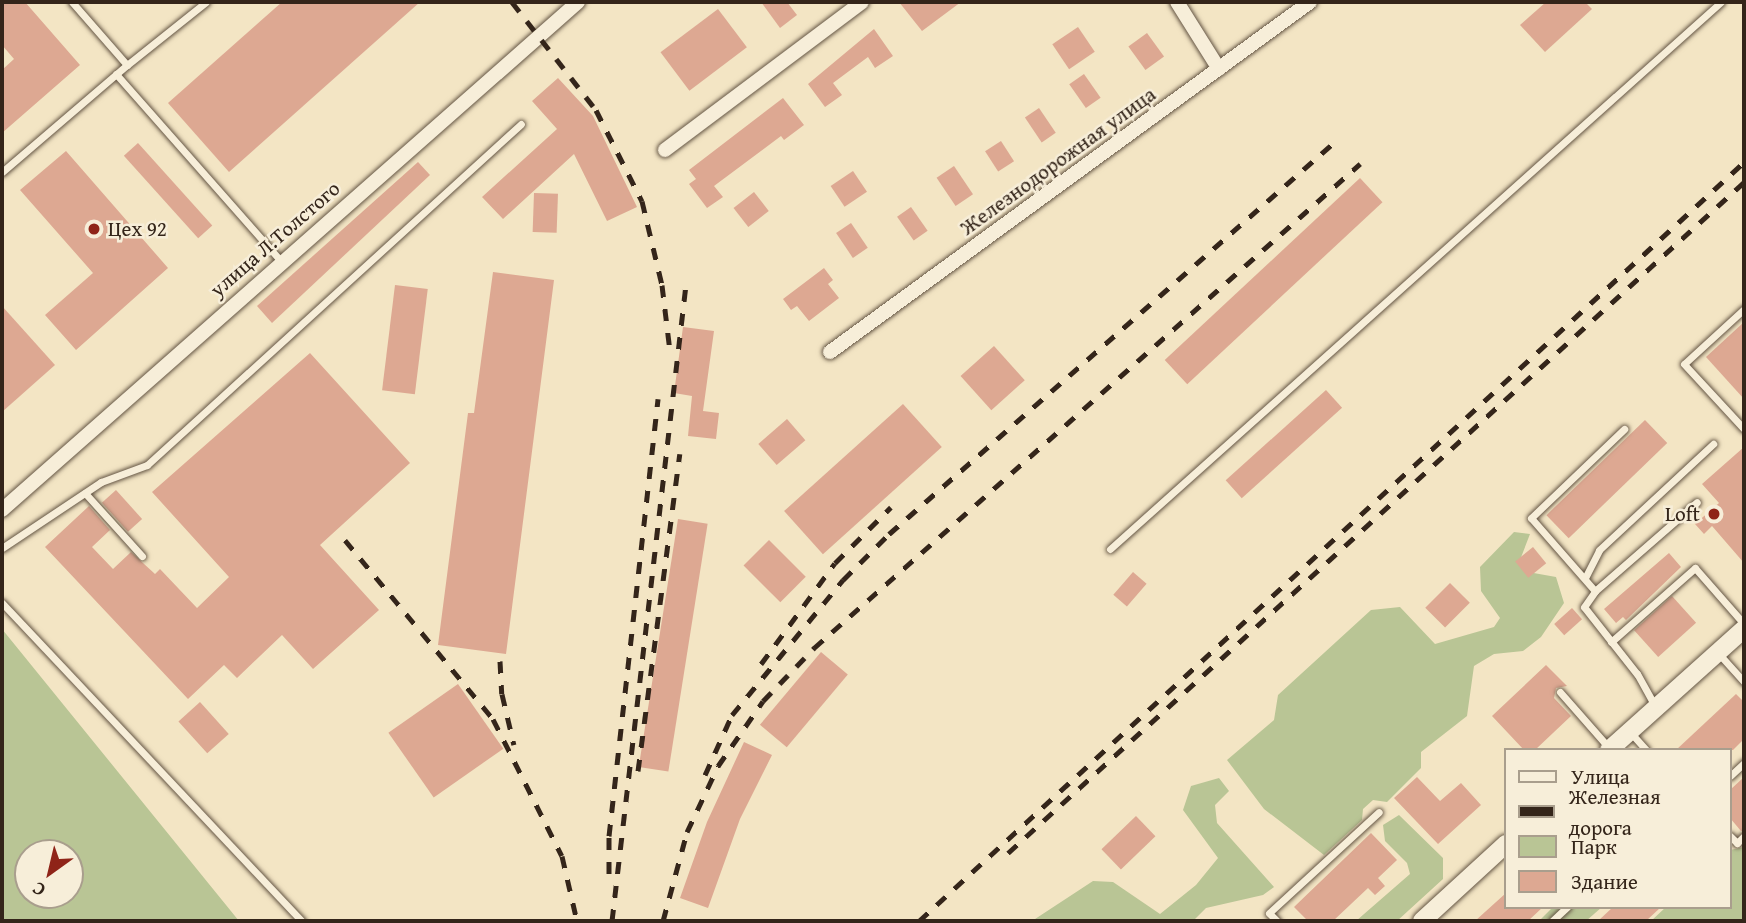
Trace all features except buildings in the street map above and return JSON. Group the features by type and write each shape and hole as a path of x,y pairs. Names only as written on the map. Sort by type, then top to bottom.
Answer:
{"street":[{"name":"улица Л.Толстого","path":"2,510 281,261 579,2"},
{"path":"665,150 862,2"},
{"path":"1177,2 1219,69"},
{"name":"Железнодорожная улица","path":"830,352 1310,2"},
{"path":"1610,748 1744,627"},
{"path":"1422,921 1504,846"}],"lane":[{"path":"72,2 127,65"},
{"path":"2,172 116,74 206,2"},
{"path":"1110,549 1721,2"},
{"path":"116,74 281,261"},
{"path":"2,548 85,493 147,465 520,124"},
{"path":"1744,309 1684,363 1744,429"},
{"path":"1595,591 1531,517 1624,429"},
{"path":"1585,578 1599,550 1713,444"},
{"path":"85,493 142,556"},
{"path":"1656,707 1584,607 1595,591 1698,502"},
{"path":"1611,642 1695,568 1744,627"},
{"path":"2,603 302,921"},
{"path":"1718,653 1744,682"},
{"path":"1560,692 1608,748"},
{"path":"1629,731 1644,748"},
{"path":"1277,921 1269,913 1379,812"},
{"path":"1552,921 1565,909"}],"green space":[{"path":"1514,532 1530,534 1520,560 1528,572 1556,577 1564,603 1541,637 1523,651 1494,654 1474,666 1467,716 1421,752 1421,768 1387,802 1373,800 1363,809 1362,820 1324,855 1264,809 1227,760 1274,720 1278,695 1371,610 1400,607 1435,644 1494,627 1500,618 1481,591 1480,567"},
{"path":"2,629 239,921 2,921"},
{"path":"1219,778 1229,791 1215,805 1217,823 1274,887 1263,895 1206,908 1193,921 1032,921 1093,881 1113,882 1160,914 1196,885 1218,858 1183,810 1191,786"},
{"path":"1399,815 1443,858 1443,879 1397,921 1356,921 1410,874 1407,863 1385,841 1383,825"},
{"path":"1744,847 1744,921 1651,921 1664,909 1732,909 1732,850"},
{"path":"1551,909 1600,909 1586,921 1539,921"}],"railway":[{"path":"512,2 596,110 642,201 662,285 670,351"},
{"path":"705,775 732,715 843,580 889,534 1337,140"},
{"path":"919,921 1744,162"},
{"path":"663,921 687,832 718,766 763,701 814,648 1360,164"},
{"path":"1008,853 1744,182"},
{"path":"612,921 686,284"},
{"path":"609,874 609,836 658,399"},
{"path":"638,771 680,454"},
{"path":"761,664 835,563 891,507"},
{"path":"345,540 493,719 562,856 577,921"},
{"path":"500,661 502,694 514,745"}],"place":[{"name":"Цех 92","path":"94,229"},
{"name":"Loft","path":"1714,514"}]}
